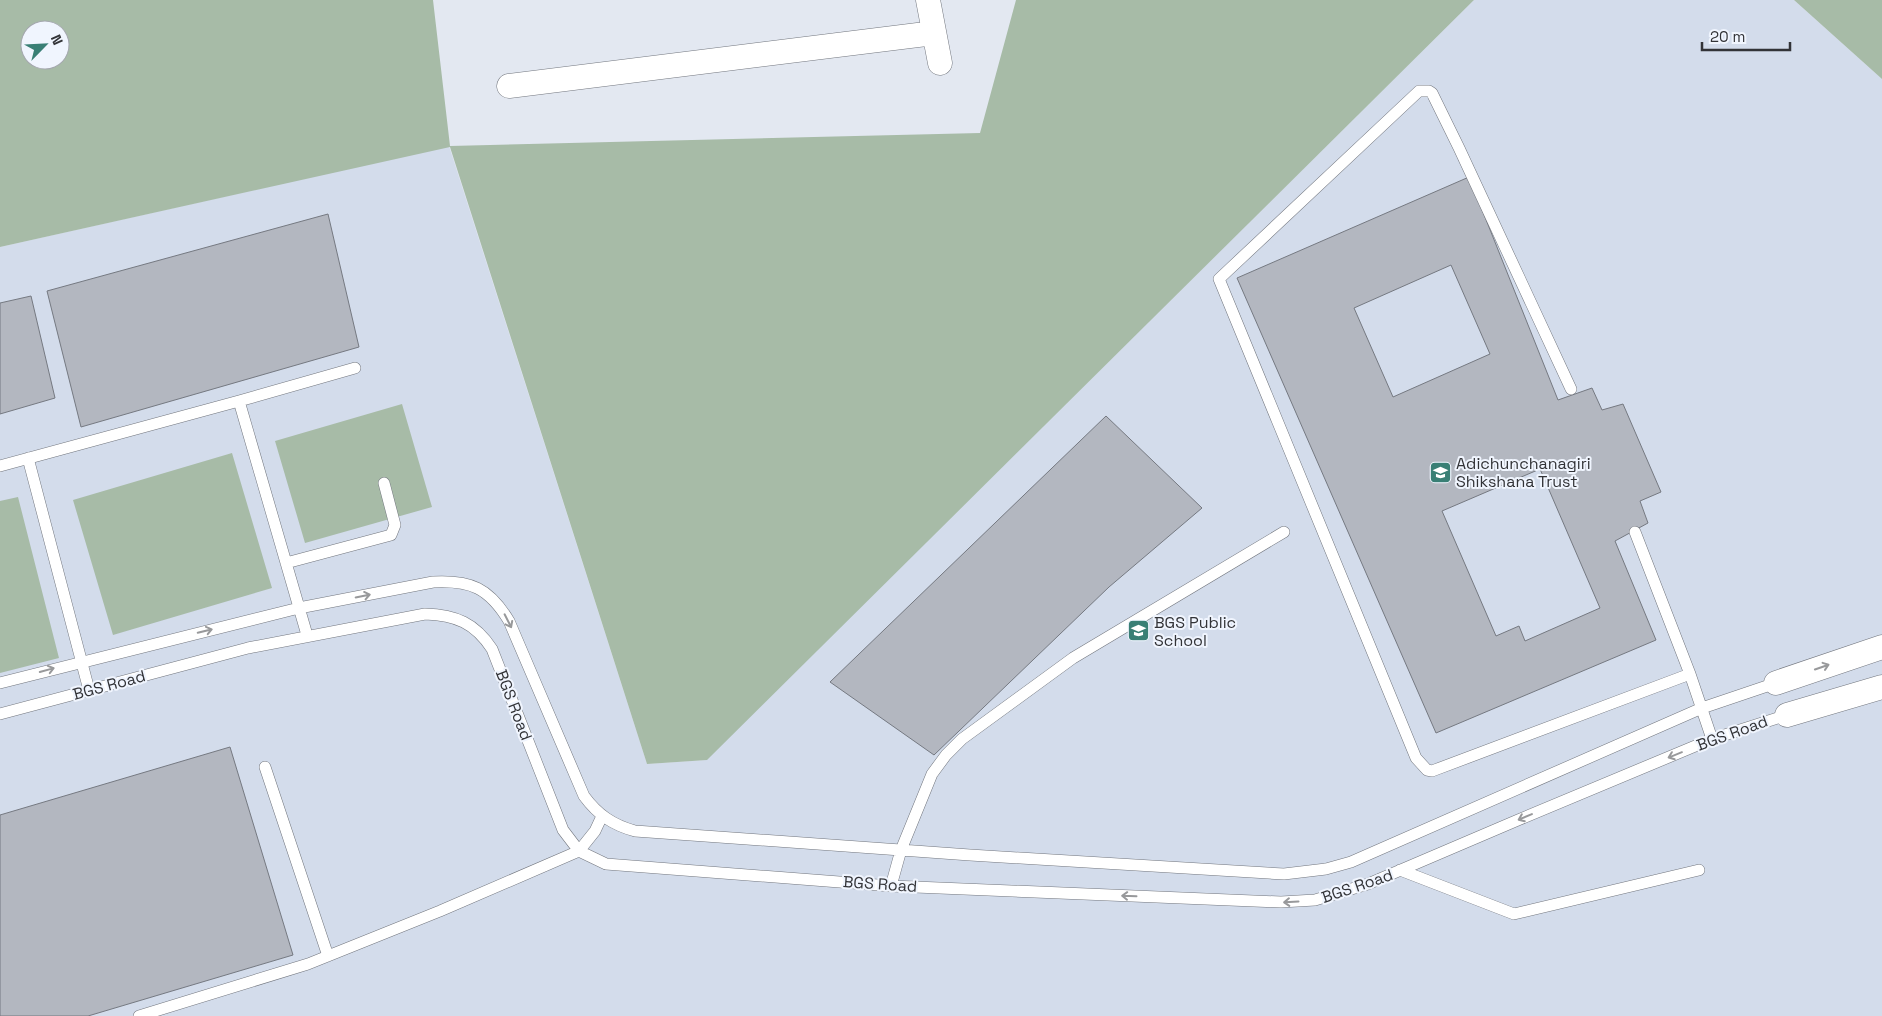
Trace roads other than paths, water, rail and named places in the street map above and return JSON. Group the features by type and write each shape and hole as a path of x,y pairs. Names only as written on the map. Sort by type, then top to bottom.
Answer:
{"street":[{"path":"928,0 940,64"},
{"path":"509,86 934,33"},
{"name":"BGS Road","path":"1776,683 1882,646"},
{"name":"BGS Road","path":"1787,715 1882,686"}],"lane":[{"path":"1571,389 1459,148 1432,93 1429,91 1419,92 1219,279 1416,758 1426,770 1432,771 1690,674"},
{"path":"0,466 238,402 355,368"},
{"path":"238,402 307,635"},
{"path":"28,458 89,690"},
{"path":"286,563 391,535 395,525 384,483"},
{"path":"891,886 901,850 932,774 946,755 962,739 1073,658 1284,532"},
{"path":"1635,532 1690,674 1712,739"},
{"name":"BGS Road","path":"0,683 299,608 433,582 451,581 470,585 488,594 499,604 509,621 584,796 602,816 620,827 635,831 901,850 1284,874 1326,869 1351,862 1702,708 1776,683"},
{"name":"BGS Road","path":"0,714 248,648 307,635 425,614 440,614 461,620 474,627 485,638 492,649 563,830 579,851 606,864 891,886 1281,902 1315,900 1344,893 1712,739 1787,715"},
{"path":"265,767 328,956"},
{"path":"138,1016 308,964 579,851 595,831 602,816"},
{"path":"1400,870 1514,914 1699,870"}],"place":[{"name":"Adichunchanagiri Shikshana Trust","path":"1440,472"},
{"name":"BGS Public School","path":"1138,631"}]}
